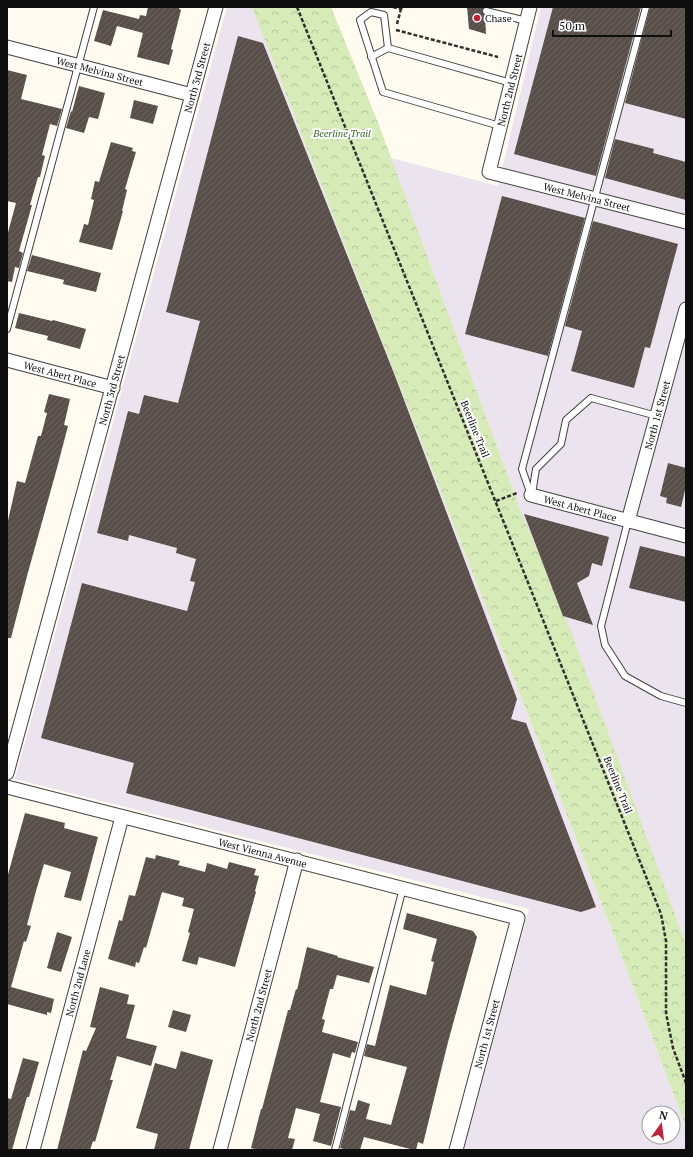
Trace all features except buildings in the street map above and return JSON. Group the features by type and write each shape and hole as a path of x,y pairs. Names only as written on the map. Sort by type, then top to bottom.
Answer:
{"street":[{"name":"North 3rd Street","path":"7,773 216,7"},
{"name":"North 2nd Street","path":"489,172 530,7"},
{"name":"West Melvina Street","path":"7,46 192,95"},
{"name":"West Melvina Street","path":"489,172 686,222"},
{"name":"North 1st Street","path":"628,521 658,416 686,309"},
{"name":"West Abert Place","path":"7,360 113,388"},
{"name":"West Abert Place","path":"531,495 686,536"},
{"name":"West Vienna Avenue","path":"7,787 297,860 518,918"},
{"name":"North 2nd Lane","path":"33,1150 122,816"},
{"name":"North 2nd Street","path":"220,1150 297,860"},
{"name":"North 1st Street","path":"456,1150 518,918"}],"lane":[{"path":"7,329 94,7"},
{"path":"531,495 522,470 646,7"},
{"path":"486,11 527,21"},
{"path":"388,48 384,15 371,12 360,20 383,92 500,126"},
{"path":"372,57 388,48 511,82"},
{"path":"531,495 536,468 561,444 566,420 591,398 658,416"},
{"path":"628,521 601,626 605,645 625,676 661,696 686,704"},
{"path":"335,1150 403,888"}],"path":[{"name":"Beerline Trail","path":"297,7 661,914 666,941 666,1013 673,1048 686,1084"},
{"path":"393,7 401,8 395,30 498,57"},
{"path":"496,501 517,493 531,495"}],"shaded area":[{"path":"227,7 252,7 611,928 678,1105 641,1105 641,1145 681,1145 681,1114 686,1127 686,1150 464,1150 529,909 15,779"},
{"path":"541,7 618,7 647,15 650,7 686,7 686,943 520,509 391,158 498,186"}],"green space":[{"name":"Beerline Trail","path":"252,7 331,7 379,125 520,509 565,615 686,944 686,1127 681,1114 681,1105 678,1105 611,928"}],"place":[{"name":"Chase","path":"477,18"}]}
